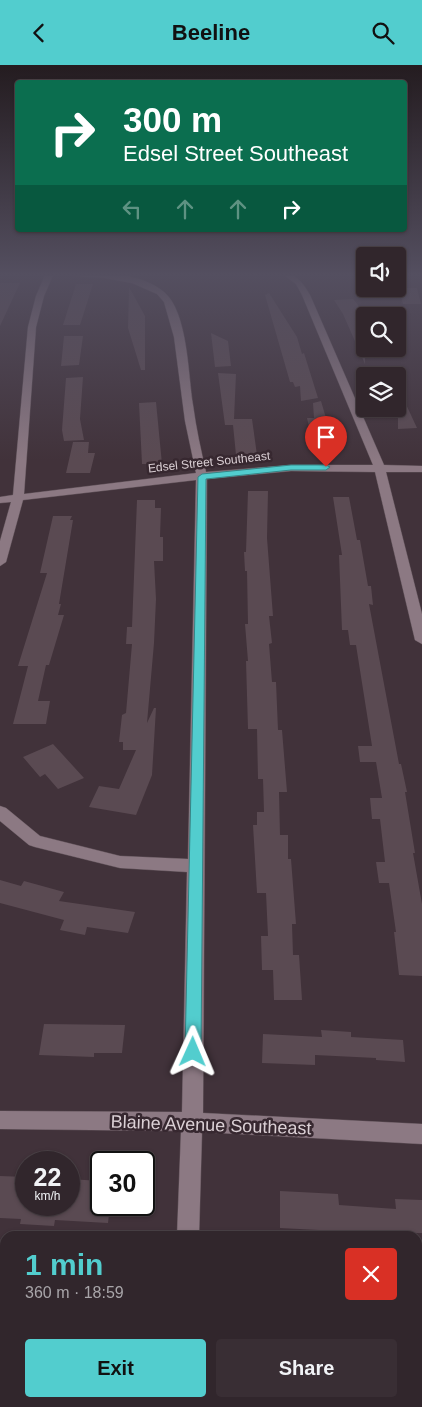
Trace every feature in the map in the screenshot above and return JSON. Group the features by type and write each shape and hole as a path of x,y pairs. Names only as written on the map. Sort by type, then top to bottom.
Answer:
{"street":[{"path":"0,562 18,499 31,336"},
{"path":"177,336 189,416 202,477 192,1122 188,1231"},
{"path":"323,336 379,467 422,640"},
{"name":"Edsel Street Southeast","path":"0,501 129,484 291,468 379,467 422,469"},
{"path":"0,812 35,841 120,862 195,866"},
{"name":"Blaine Avenue Southeast","path":"0,1120 192,1122 422,1134"}],"building":[{"path":"64,336 83,336 79,365 61,366"},
{"path":"130,336 145,336 145,370 141,370"},
{"path":"211,336 217,336 228,341 231,366 215,367"},
{"path":"277,336 296,336 302,354 304,353 318,398 301,401 300,386 295,387 293,382 290,382"},
{"path":"218,373 236,374 234,419 252,419 257,455 236,455 233,425 225,425"},
{"path":"83,377 80,419 84,440 64,441 62,430 66,378"},
{"path":"321,401 335,450 318,450 317,444 313,444 307,418 314,418 313,403"},
{"path":"156,402 162,464 142,464 139,403"},
{"path":"406,404 417,428 398,429 398,417 406,417"},
{"path":"73,442 89,442 88,453 95,453 90,473 66,473"},
{"path":"248,491 268,491 267,538 273,616 269,616 272,643 269,644 272,682 276,682 278,730 282,730 287,792 279,792 280,835 288,835 288,859 291,859 296,924 292,924 293,955 299,955 302,1000 274,1000 273,970 262,970 261,936 268,936 266,893 257,893 253,825 257,825 257,812 264,812 263,779 258,779 257,729 248,729 246,661 248,661 245,624 248,624 247,571 245,571 244,552 246,552"},
{"path":"333,497 349,497 357,540 360,540 368,586 371,586 373,605 369,604 399,764 401,764 407,792 405,792 415,853 413,853 422,904 422,976 399,975 394,932 396,932 389,883 379,883 376,862 385,862 380,819 372,819 370,798 382,798 376,762 360,762 358,746 372,746 356,645 350,645 348,630 342,630 339,555 342,555"},
{"path":"137,500 155,500 155,508 161,508 160,537 163,537 163,561 154,561 156,599 147,723 154,708 156,708 152,775 136,815 89,807 99,786 119,789 136,750 123,750 123,742 119,742 122,715 126,713 132,644 126,644 127,627 132,627"},
{"path":"53,516 72,516 70,520 73,520 59,604 61,604 58,615 64,615 49,665 46,665 38,701 50,701 46,724 13,724 28,666 18,666 47,573 40,573"},
{"path":"53,744 84,778 58,789 45,774 40,777 23,757"},
{"path":"0,880 21,886 24,881 64,892 59,901 135,912 128,933 87,927 85,935 60,930 64,920 0,903"},
{"path":"44,1024 125,1025 122,1053 94,1053 94,1057 39,1055"},
{"path":"321,1030 351,1032 351,1037 403,1040 405,1062 376,1060 376,1058 315,1055 315,1065 262,1063 263,1034 322,1037"},
{"path":"0,1176 15,1177 15,1216 80,1216 80,1180 90,1180 90,1216 109,1216 108,1223 55,1220 54,1226 20,1224 21,1219 0,1218"},
{"path":"280,1191 338,1194 339,1205 396,1209 395,1199 422,1200 422,1231 338,1231 280,1228"}],"route":[{"path":"193,1052 202,477 291,468 326,467"}]}
